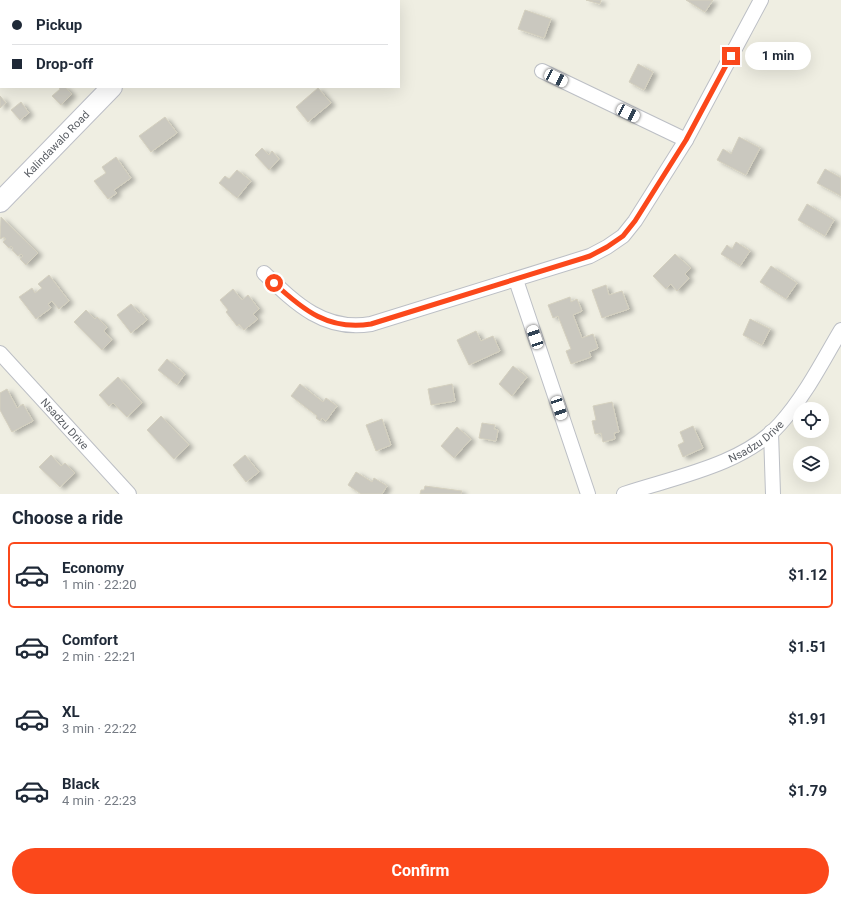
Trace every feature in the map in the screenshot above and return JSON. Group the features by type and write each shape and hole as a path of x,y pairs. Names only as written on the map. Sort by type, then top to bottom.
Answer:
{"street":[{"path":"264,273 295,302 325,321 344,326 358,326 371,324 516,280 590,256 607,247 623,236 635,221 686,140 761,0"},
{"path":"542,71 686,140"},
{"name":"Kalindawalo Road","path":"0,202 111,88"},
{"path":"516,280 588,494"},
{"name":"Nsadzu Drive","path":"624,494 724,462 759,443 798,403 841,330"},
{"name":"Nsadzu Drive","path":"0,353 129,494"},
{"path":"771,432 773,494"}],"building":[{"path":"586,0 601,0 600,4"},
{"path":"686,0 713,0 705,12"},
{"path":"525,10 551,19 544,38 518,29"},
{"path":"638,64 653,72 644,90 629,82"},
{"path":"59,88 66,88 72,94 61,105 52,96 60,89"},
{"path":"318,88 331,103 308,122 296,107"},
{"path":"0,96 6,103 0,108"},
{"path":"21,102 29,113 20,120 11,110"},
{"path":"165,117 177,133 151,152 139,136"},
{"path":"739,137 760,148 746,175 717,160 723,149 731,154"},
{"path":"262,148 269,155 272,151 279,159 269,170 255,155"},
{"path":"116,157 131,178 114,190 117,193 108,199 94,181 106,173 102,167"},
{"path":"825,169 841,178 841,196 817,183"},
{"path":"237,170 251,181 237,198 219,183 225,176 229,179"},
{"path":"807,204 834,220 825,236 798,220"},
{"path":"1,217 38,253 26,265 20,259 23,256 21,254 18,256 12,250 13,248 11,246 9,248 3,242 6,239 4,237 0,239"},
{"path":"736,242 750,251 740,266 721,254 727,245 732,249"},
{"path":"675,254 691,268 685,274 689,278 677,291 671,284 666,289 653,276"},
{"path":"771,266 797,283 786,299 760,282"},
{"path":"49,275 69,301 59,309 52,301 48,304 51,308 36,319 19,297 32,288 35,293 42,288 38,284"},
{"path":"606,285 609,295 622,291 629,309 602,318 592,290"},
{"path":"233,289 242,300 248,295 259,309 253,314 258,319 244,330 239,324 237,326 226,312 228,310 220,300"},
{"path":"570,297 571,302 577,299 582,311 573,315 582,338 593,334 598,348 589,352 591,357 571,364 566,351 571,349 558,316 553,318 548,305"},
{"path":"131,304 139,313 141,312 147,320 131,333 117,315"},
{"path":"86,310 95,319 97,317 107,327 104,331 112,340 102,350 74,322"},
{"path":"750,319 770,329 762,345 743,335"},
{"path":"476,331 481,341 493,336 500,351 469,365 457,340"},
{"path":"167,359 185,374 177,385 158,370"},
{"path":"513,366 527,377 512,396 499,384"},
{"path":"118,377 142,403 127,417 113,403 109,406 99,395"},
{"path":"300,384 323,402 326,398 337,406 326,421 322,418 320,421 316,418 317,416 291,396"},
{"path":"452,384 455,401 431,405 428,389"},
{"path":"7,389 17,408 23,404 33,421 12,432 0,410 0,393"},
{"path":"612,402 619,432 614,433 615,439 603,442 601,433 595,434 592,421 596,420 593,406"},
{"path":"161,416 189,445 174,459 147,430"},
{"path":"382,419 391,445 376,451 366,425"},
{"path":"482,423 495,425 494,429 498,430 496,441 479,438"},
{"path":"693,426 703,448 683,457 678,445 684,442 680,432"},
{"path":"457,427 471,439 454,458 441,446"},
{"path":"51,455 61,466 65,463 75,473 60,487 39,467"},
{"path":"245,455 259,472 246,482 233,465"},
{"path":"356,472 372,482 374,478 387,486 382,494 361,494 348,485"},
{"path":"425,486 462,491 461,494 420,494 421,490 424,490"}],"route":[{"path":"274,283 295,302 325,321 344,326 358,326 371,324 590,256 623,236 635,221 686,140 731,56"}]}
